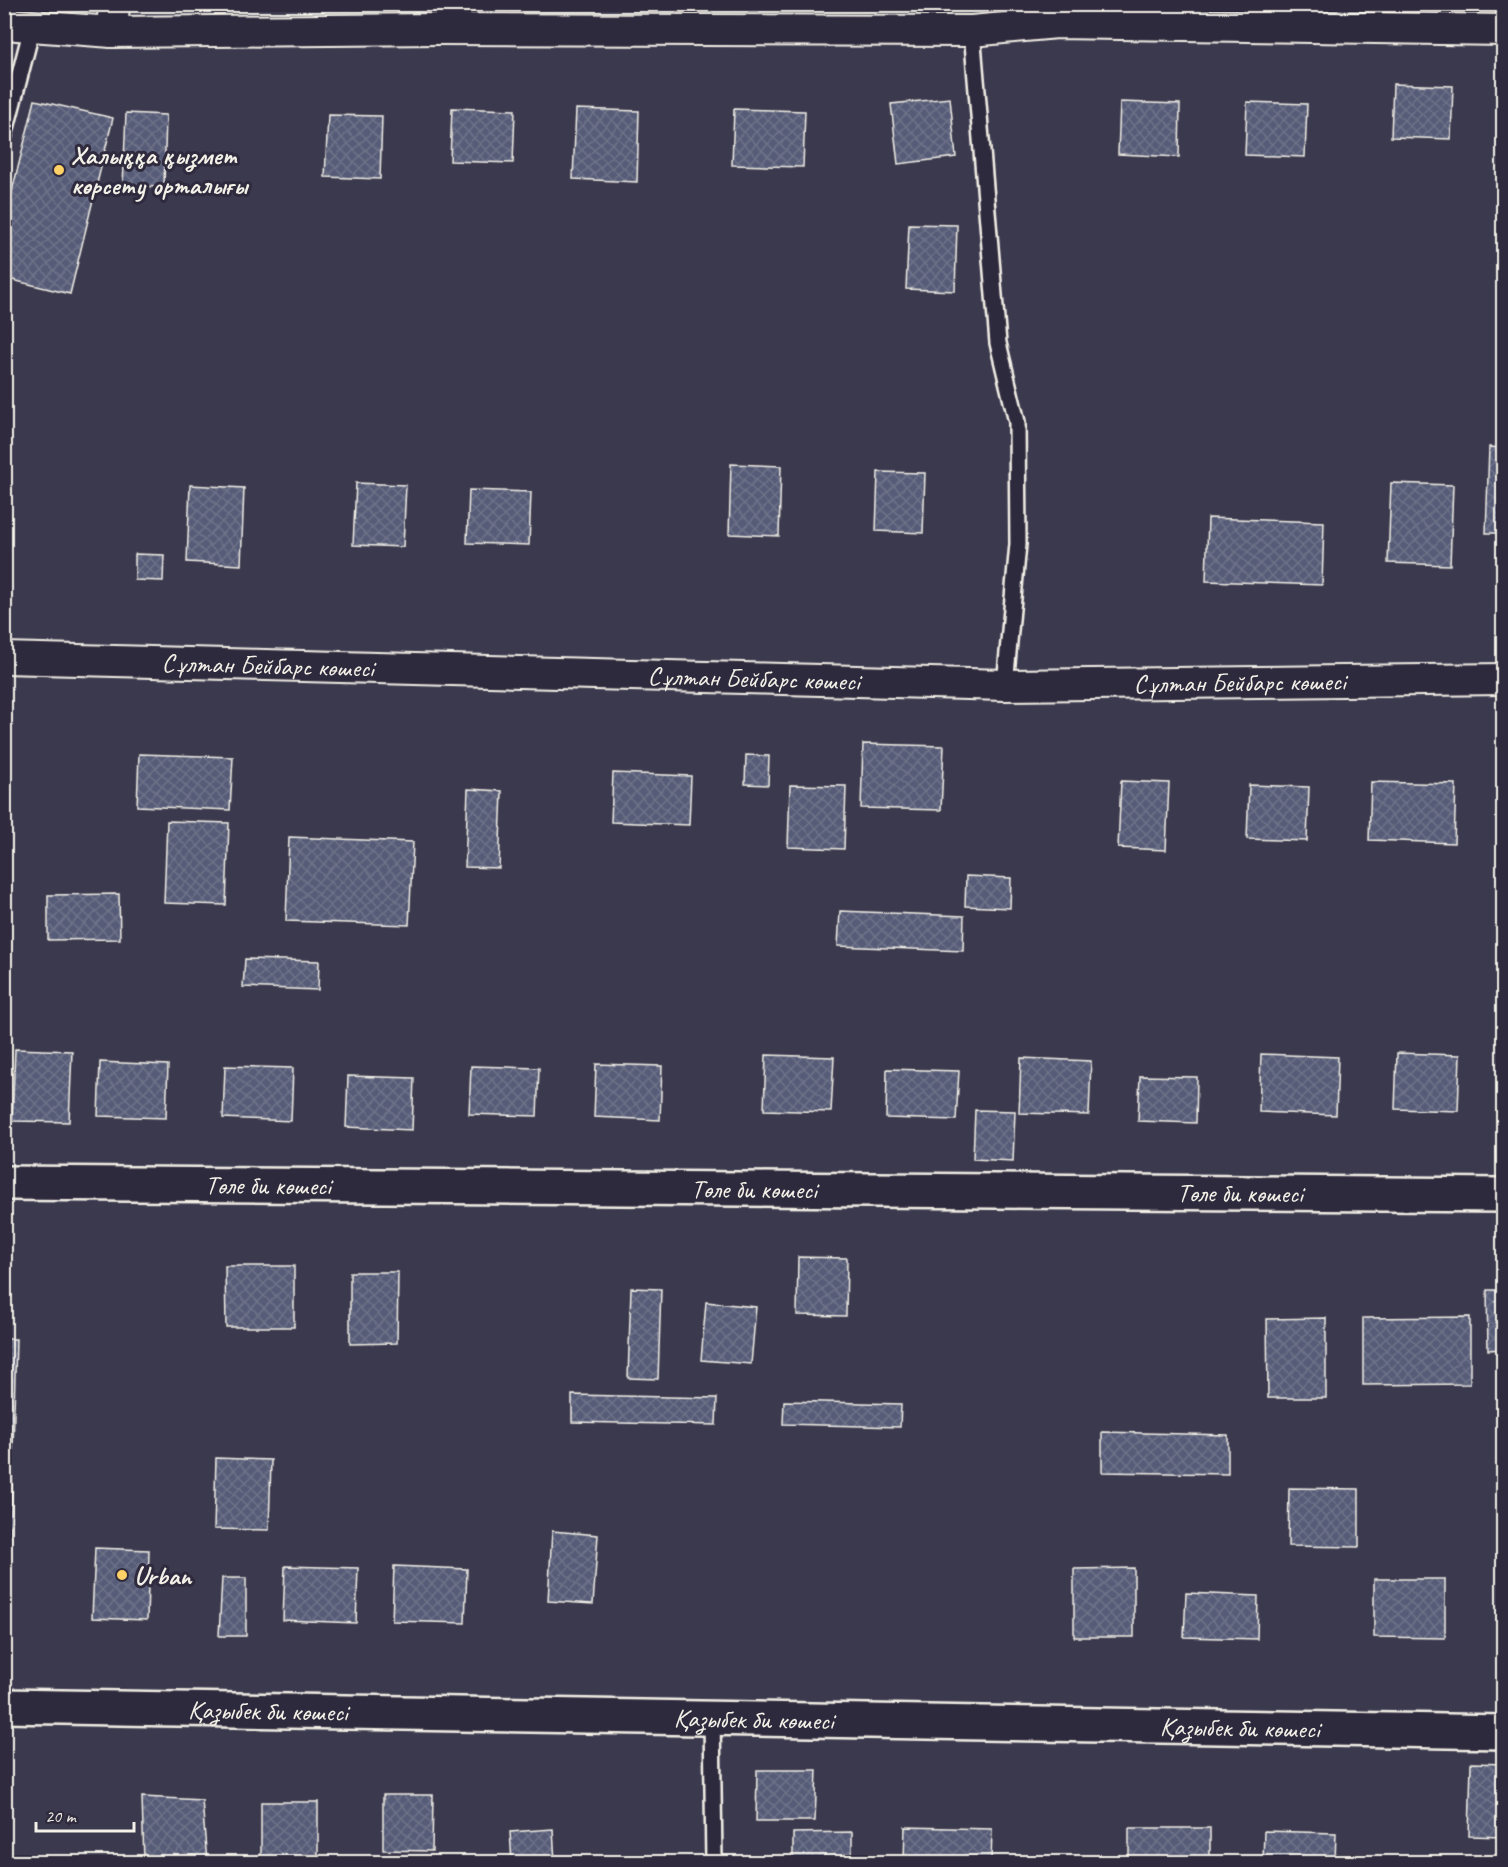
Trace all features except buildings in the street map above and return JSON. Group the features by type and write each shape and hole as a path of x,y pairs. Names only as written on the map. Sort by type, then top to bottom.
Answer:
{"street":[{"path":"18,26 113,18 442,16 972,30 1055,14 1498,21"},
{"name":"Сұлтан Бейбарс көшесі","path":"4,658 1005,685 1503,679"},
{"name":"Төле би көшесі","path":"4,1183 1503,1195"},
{"name":"Қазыбек би көшесі","path":"4,1706 1503,1732"}],"lane":[{"path":"4,136 18,26"},
{"path":"972,30 998,343 1017,422 1018,544 1005,685"},
{"path":"712,1718 714,1863"}],"place":[{"name":"Халыққа қызмет көрсету орталығы","path":"59,170"},
{"name":"Urban","path":"122,1575"}]}
